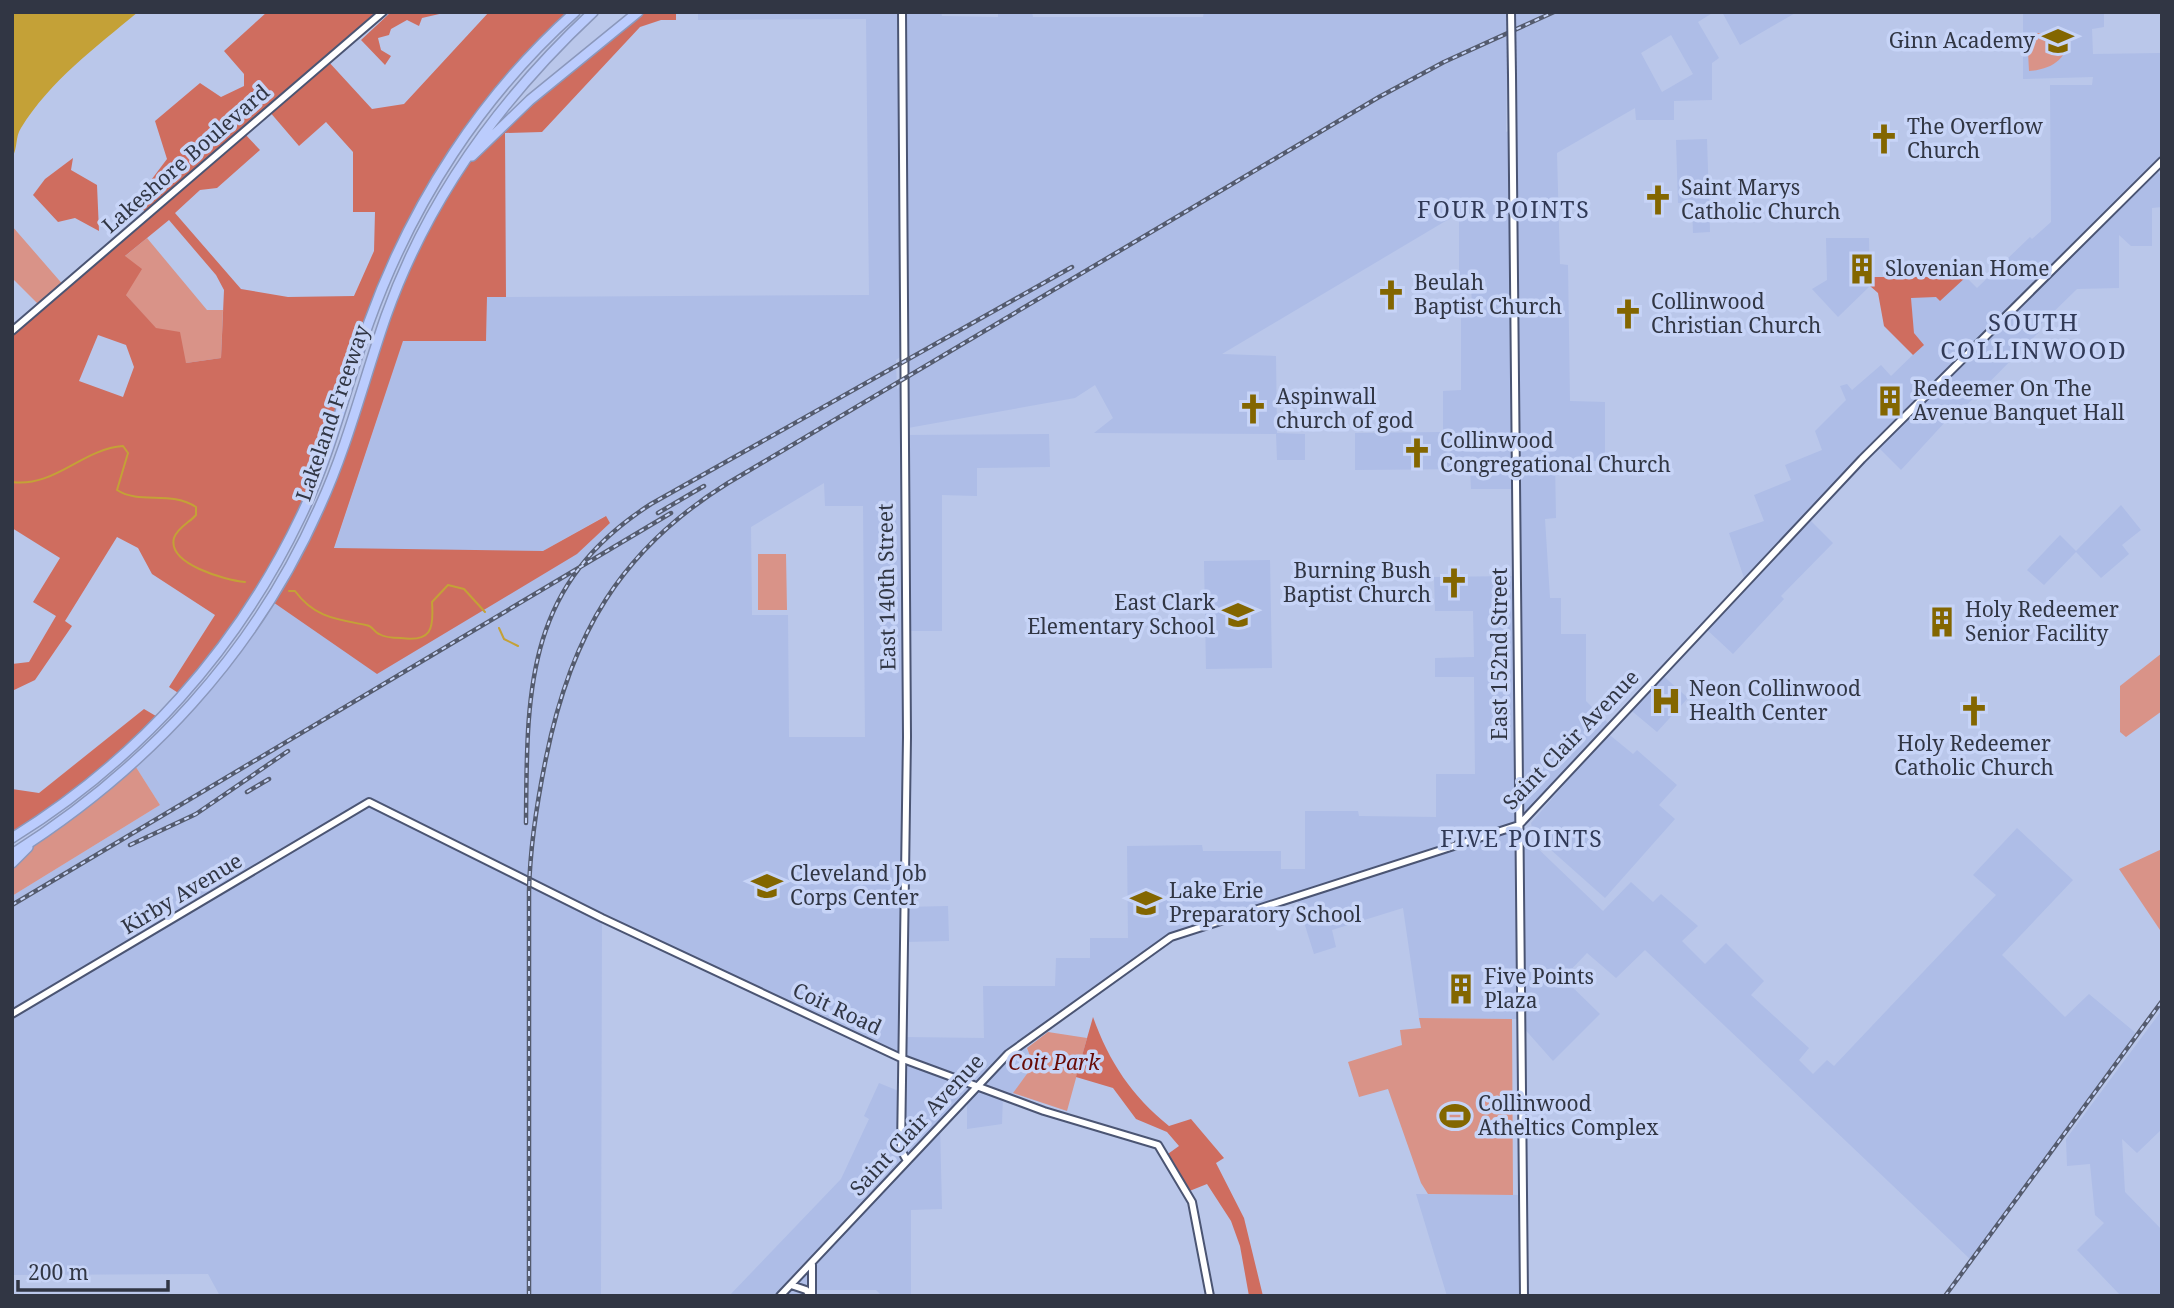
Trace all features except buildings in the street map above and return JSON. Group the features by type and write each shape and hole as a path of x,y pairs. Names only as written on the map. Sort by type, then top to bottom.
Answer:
{"highway":[{"path":"545,39 566,12"},
{"name":"Lakeland Freeway","path":"12,838 51,814 142,739 216,657 257,598 302,515 319,474 369,323 411,225 466,135 545,39 575,12"},
{"name":"Lakeland Freeway","path":"12,854 84,805 157,743 213,681 261,615 320,508 347,438 391,304 413,251 457,173 520,87 593,12"},
{"path":"457,173 509,119 638,12"},
{"path":"12,863 32,842"}],"street":[{"name":"Lakeshore Boulevard","path":"12,331 383,12"},
{"name":"East 140th Street","path":"902,12 907,737 901,1150 906,1160"},
{"name":"East 152nd Street","path":"1511,12 1524,1296"},
{"name":"Saint Clair Avenue","path":"780,1296 1008,1054 1171,937 1519,825 1862,459 2162,161"},
{"name":"Coit Road","path":"369,802 602,918 903,1059 1044,1111 1158,1145 1192,1202 1210,1296"},
{"name":"Kirby Avenue","path":"12,1014 369,802"},
{"path":"12,1008 27,1006"},
{"path":"812,1265 812,1296"},
{"path":"791,1285 806,1290 812,1296"}],"shaded area":[{"path":"12,12 138,12 75,66 46,95 19,131 12,158"},
{"path":"267,12 383,12 327,60 372,109 404,104 489,12 566,12 465,135 394,260 332,440 275,567 183,696 169,687 215,615 152,574 138,548 117,537 65,621 72,626 35,680 12,691 12,664 29,662 56,616 33,602 60,558 12,528 12,331 148,216 136,200 167,159 155,121 200,83 221,97 244,86 244,74 224,51","holes":["269,111 299,146 326,122 353,152 353,212 375,212 374,251 354,296 288,297 241,289 175,213 200,190 217,188 260,150 244,133","169,220 216,275 224,290 221,358 186,363 180,332 156,328 126,295 142,269 125,256","98,335 126,345 134,367 123,397 79,381"]},
{"path":"391,12 448,12 422,18 419,26 407,20 391,29 389,35 378,38 381,50 391,56 385,65 361,40"},
{"path":"638,12 676,12 676,20 661,20 640,27 542,132 505,133 506,297 487,297 486,341 403,341 334,548 543,551 606,516 610,523 577,554 377,674 270,600 320,508 387,315 457,173 509,119"},
{"path":"698,12 941,12 942,16 998,17 998,12 1032,12 1033,17 1203,17 1204,12 1508,12 1506,132 1513,129 1511,12 1714,12 1698,22 1719,58 1712,63 1712,100 1674,101 1674,120 1636,120 1635,108 1557,153 1560,264 1568,265 1570,401 1605,402 1605,461 1555,461 1556,518 1545,519 1550,598 1561,598 1561,634 1586,634 1586,701 1611,726 1606,732 1633,754 1637,750 1677,785 1659,805 1675,819 1605,898 1533,834 1531,823 1594,750 1591,748 1519,826 1530,841 1603,911 1631,882 1653,902 1661,894 1698,926 1682,941 1705,964 1726,943 1764,981 1751,995 1809,1048 1799,1060 1813,1074 1827,1060 1834,1066 1996,895 1973,875 2017,828 2073,880 2002,955 2065,1017 2089,994 2137,1034 1971,1260 1645,950 1616,978 1587,953 1563,978 1600,1014 1553,1061 1522,1026 1522,1019 1419,1018 1403,908 1332,930 1336,947 1314,954 1296,897 1171,937 1023,1044 1030,1055 1029,1071 1010,1099 1003,1096 1002,1124 967,1129 967,1098 940,1125 942,1209 911,1210 911,1296 882,1296 876,1290 813,1290 812,1296 729,1296 841,1179 869,1119 864,1116 879,1083 901,1092 903,1059 602,918 601,1296 220,1296 208,1274 12,1275 12,896 160,805 134,764 157,743 270,600 577,554 610,523 605,516 543,551 334,549 403,341 486,341 487,297 869,295 866,19 698,20","holes":["1671,35 1693,74 1662,92 1641,53","1459,213 1459,276 1471,277 1472,314 1461,315 1461,390 1443,391 1443,432 1355,433 1355,470 1470,469 1471,489 1516,489 1517,576 1434,577 1435,611 1473,611 1474,657 1435,658 1435,677 1474,677 1475,774 1436,774 1436,817 1359,816 1358,811 1305,811 1305,869 1281,869 1281,851 1203,851 1202,845 1127,846 1128,938 1090,938 1090,958 1056,958 1055,986 983,986 984,1038 904,1037 904,942 949,941 948,906 905,907 906,631 942,631 942,495 977,496 977,468 1050,467 1049,434 904,435 903,385 897,389 896,360 903,355 908,428 1075,398 1095,385 1113,418 1094,433 1276,434 1277,460 1305,460 1305,434 1277,433 1276,356 1222,354","824,483 825,506 863,506 865,737 789,737 788,615 752,615 751,527"]},
{"path":"1722,12 1797,12 1740,45"},
{"path":"2023,12 2104,12 2104,27 2092,29 2093,54 2160,53 2162,161 2155,169 2162,177 2162,207 2152,208 2152,246 2131,246 2119,235 2119,288 2077,289 2036,329 2039,332 1949,423 1946,421 1901,470 1876,445 1808,518 1833,543 1781,596 1784,599 1733,654 1704,627 1746,584 1729,533 1764,521 1754,495 1791,480 1785,465 1822,450 1815,431 1846,400 1840,386 1847,384 1852,390 1881,365 1891,376 1923,345 1914,333 1909,278 1966,277 1977,288 2030,237 2032,239 2051,222 2050,85 2092,85 2093,77 2023,79"},
{"path":"1707,139 1710,232 1693,233 1692,203 1678,203 1676,140"},
{"path":"73,158 71,170 97,185 99,231 75,218 58,222 33,195 45,179"},
{"path":"1826,238 1869,238 1870,286 1838,317 1812,289 1827,280"},
{"path":"1870,277 1966,277 1940,301 1936,297 1911,298 1914,333 1924,345 1913,355 1884,326 1878,293 1870,286"},
{"path":"2121,505 2141,530 2122,545 2129,554 2101,578 2076,552 2044,585 2027,570 2060,535 2076,551"},
{"name":"East Clark Elementary School","path":"1270,560 1272,668 1206,669 1204,561"},
{"path":"1660,673 1688,698 1657,732 1627,707"},
{"path":"144,709 161,719 142,739 12,838 12,789 39,793"},
{"path":"2162,1010 2162,1129 2137,1153 2122,1139 2125,1192 2162,1230 2162,1296 2121,1296 2077,1250 2104,1223 2095,1215 2090,1164 2067,1166 2066,1139"},
{"path":"1093,1017 1114,1063 1144,1103 1169,1126 1191,1119 1224,1158 1216,1163 1244,1218 1263,1296 1249,1296 1240,1246 1231,1221 1207,1184 1187,1192 1165,1156 1179,1146 1167,1132 1136,1119 1113,1088 1076,1077"},
{"path":"1416,1194 1523,1195 1524,1296 1447,1296"}],"green space":[{"path":"2027,33 2073,33 2067,49 2058,61 2046,68 2029,71"},
{"path":"12,226 65,287 41,307 12,278"},
{"path":"147,238 207,310 223,310 221,358 186,363 125,294 124,257"},
{"path":"758,554 786,554 787,610 758,610"},
{"path":"2162,653 2162,711 2126,737 2120,732 2120,686"},
{"path":"134,764 160,805 12,896 12,863 32,842"},
{"path":"2162,849 2162,933 2119,869"},
{"name":"Collinwood Atheltics Complex","path":"1419,1018 1512,1019 1513,1195 1428,1194 1421,1183 1388,1089 1359,1097 1348,1062 1402,1045 1400,1030 1421,1028"},
{"name":"Coit Park","path":"1048,1032 1087,1038 1067,1111 1013,1093 1029,1071 1026,1068 1030,1056 1027,1048"}],"waterway":[{"path":"12,482 41,479 94,454 123,446 128,453 117,490 136,497 176,499 196,507 196,515 174,538 174,547 179,556 199,569 245,582"},
{"path":"289,591 295,591 302,600 326,616 368,626 379,634 393,638 411,639 425,636 431,627 432,602 448,585 464,589 485,612"},
{"path":"499,628 504,639 518,646"}],"railway":[{"path":"529,1296 529,891 534,824 546,758 570,673 586,635 606,600 630,567 658,537 690,509 728,483 1379,97 1444,62 1554,12"},
{"path":"526,823 528,728 533,684 542,643 556,605 578,569 609,535 651,504 1072,267"},
{"path":"658,513 704,486"},
{"path":"12,905 671,513"},
{"path":"130,845 196,814 288,751"},
{"path":"247,792 269,779"},
{"path":"1945,1296 2162,1001"}],"place":[{"name":"Ginn Academy","path":"2058,41"},
{"name":"The Overflow Church","path":"1884,139"},
{"name":"Saint Marys Catholic Church","path":"1658,200"},
{"name":"Slovenian Home","path":"1862,269"},
{"name":"Beulah Baptist Church","path":"1391,295"},
{"name":"Collinwood Christian Church","path":"1628,314"},
{"name":"Redeemer On The Avenue Banquet Hall","path":"1890,401"},
{"name":"Aspinwall church of god","path":"1253,409"},
{"name":"Collinwood Congregational Church","path":"1417,453"},
{"name":"Burning Bush Baptist Church","path":"1454,583"},
{"name":"East Clark Elementary School","path":"1238,615"},
{"name":"Holy Redeemer Senior Facility","path":"1942,622"},
{"name":"Neon Collinwood Health Center","path":"1666,701"},
{"name":"Holy Redeemer Catholic Church","path":"1974,711"},
{"name":"Cleveland Job Corps Center","path":"767,886"},
{"name":"Lake Erie Preparatory School","path":"1146,903"},
{"name":"Five Points Plaza","path":"1461,989"},
{"name":"Collinwood Atheltics Complex","path":"1455,1116"}],"district":[{"name":"FOUR POINTS","path":"1504,210"},
{"name":"SOUTH COLLINWOOD","path":"2034,337"},
{"name":"FIVE POINTS","path":"1522,839"}]}
